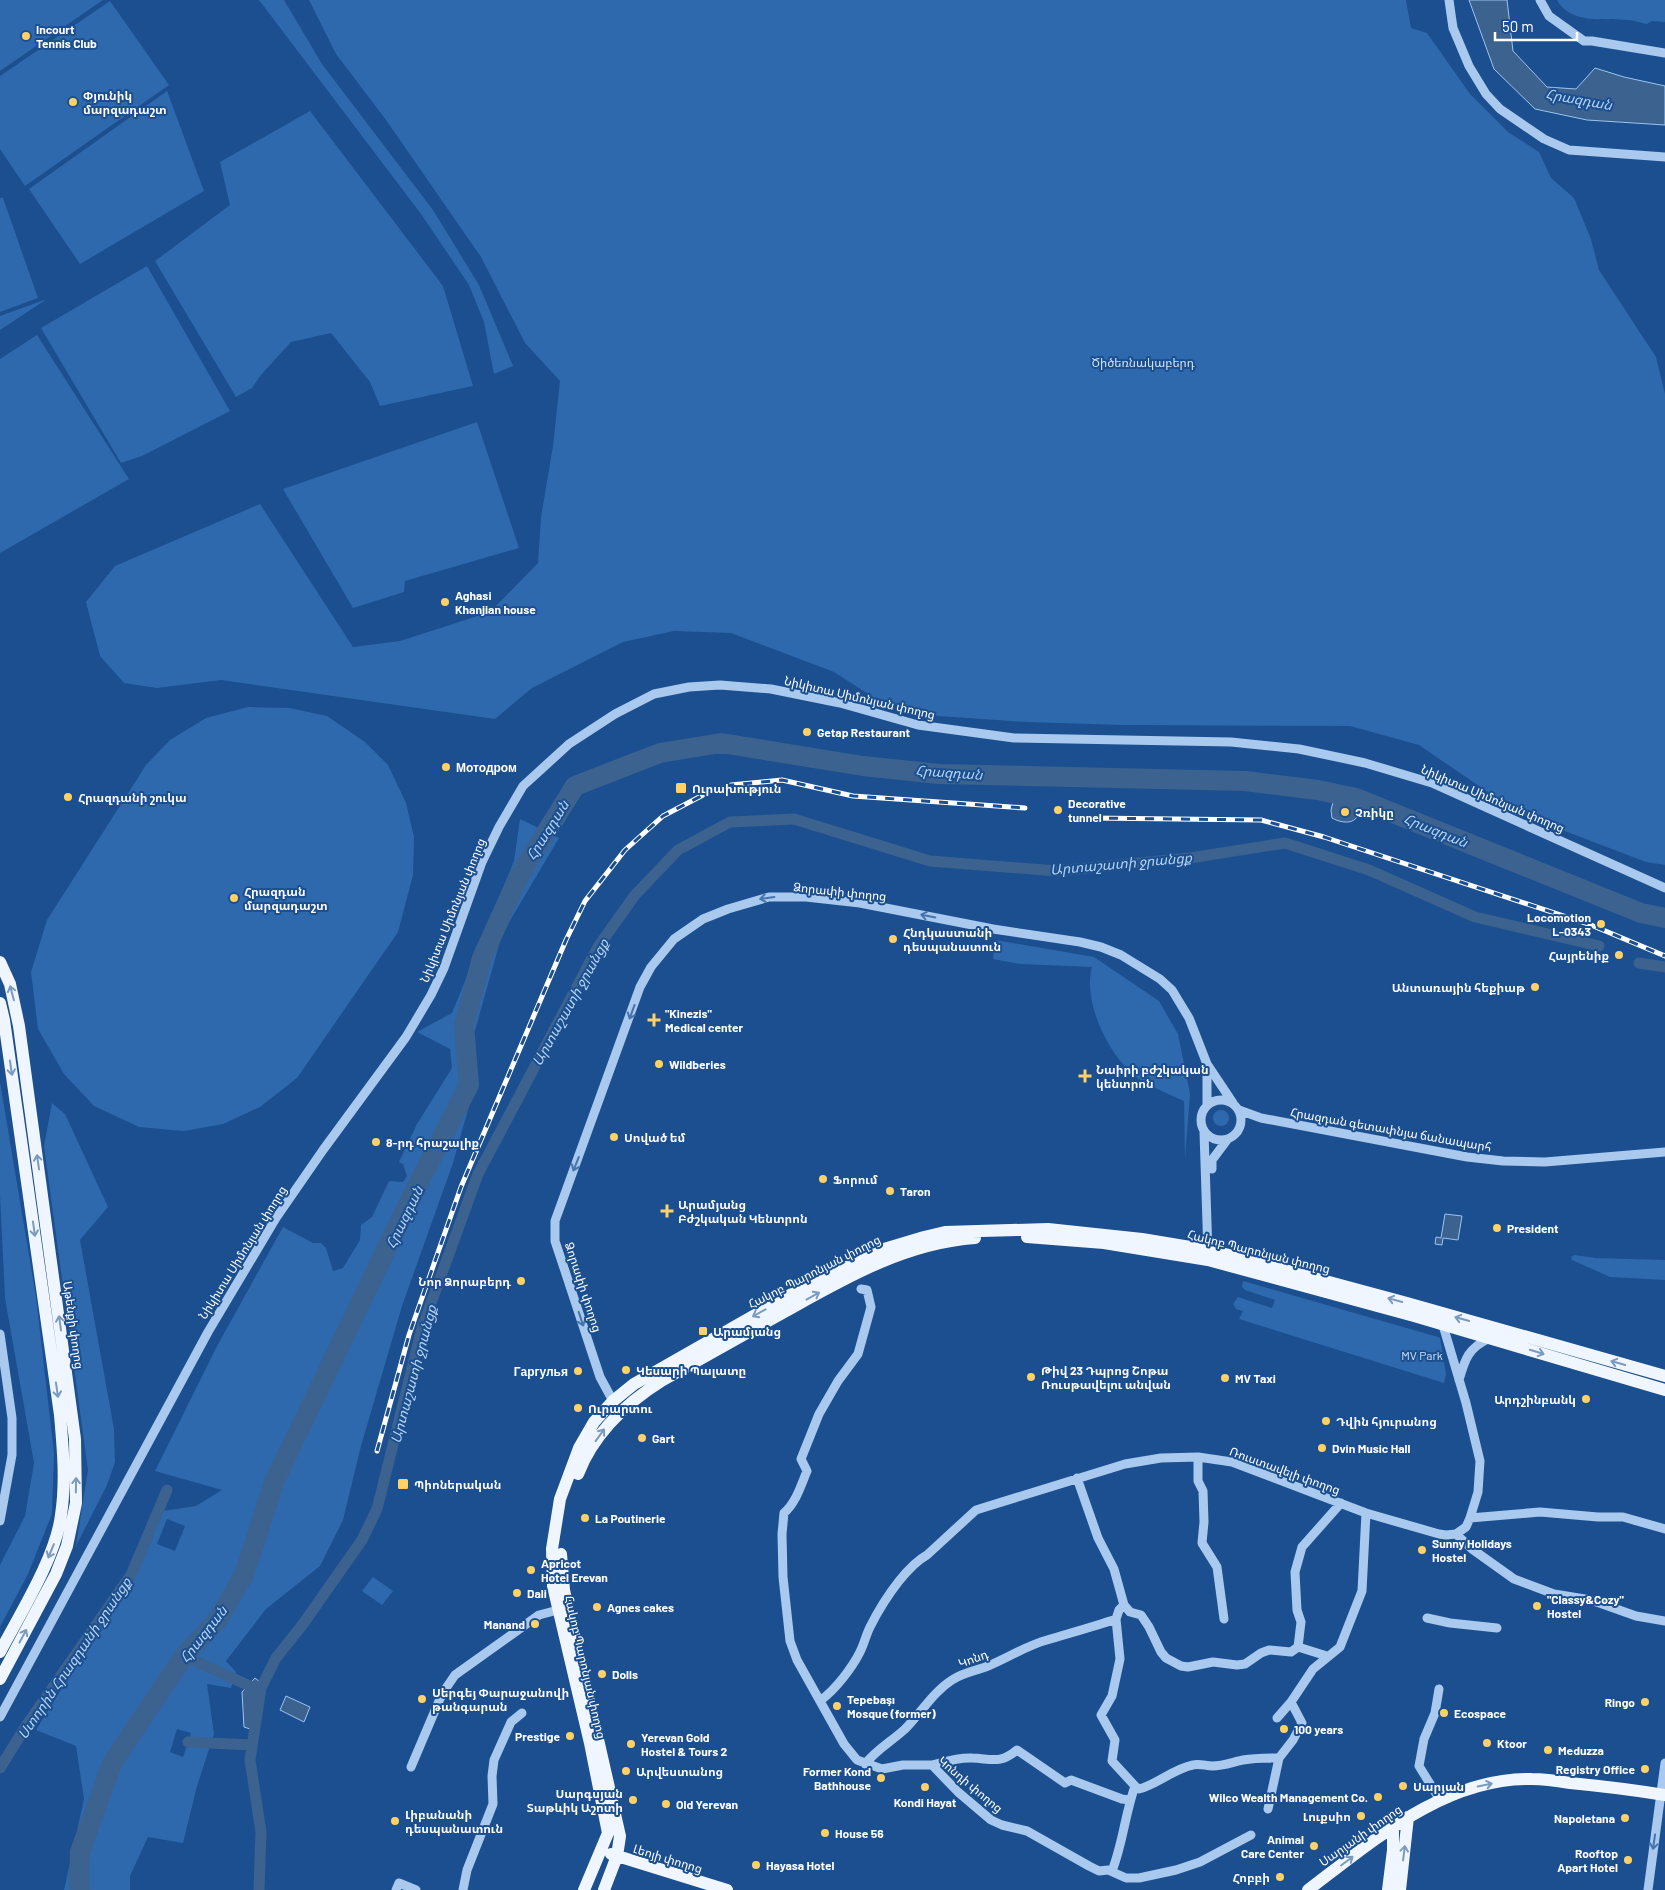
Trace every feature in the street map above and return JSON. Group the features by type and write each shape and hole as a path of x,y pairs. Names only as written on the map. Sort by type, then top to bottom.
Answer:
{"main road":[{"name":"Աթենքի փողոց","path":"0,962 10,984 19,1026 75,1439 77,1485 74,1517 63,1558 0,1679"},
{"path":"0,1003 4,1020 60,1415 64,1458 61,1517 55,1542 0,1652"},
{"name":"Հակոբ Պարոնյան փողոց","path":"584,1890 608,1833 590,1742 553,1586 552,1549 560,1499 579,1448 594,1422 613,1401 641,1380 790,1295 884,1249 946,1232 1048,1229 1142,1239 1665,1376"},
{"name":"Հակոբ Պարոնյան փողոց","path":"604,1890 617,1856 620,1836 564,1590 561,1544 566,1505 583,1461 604,1428 644,1392 853,1274 905,1252 933,1244 972,1238 1013,1236 1104,1243 1211,1256 1414,1316 1442,1319 1490,1338 1665,1390"},
{"name":"Սարյանի փողոց","path":"1308,1890 1408,1817 1440,1800 1465,1790 1504,1781 1532,1778 1663,1795"},
{"path":"1400,1890 1408,1817"},
{"path":"1388,1890 1393,1850 1393,1827"},
{"name":"Լեոյի փողոց","path":"602,1851 727,1890"}],"street":[{"path":"1449,0 1453,28 1469,66 1486,94 1500,109 1544,139 1569,150 1665,157"},
{"path":"1540,0 1549,16 1584,41 1592,40 1665,53"},
{"name":"Նիկիտա Սիմոնյան փողոց","path":"0,1717 132,1470 218,1315 276,1218 315,1161 406,1037 432,995 444,968 482,862 499,827 523,786 569,744 615,714 654,694 720,685 762,688 840,703 918,725 1014,738 1232,742 1300,749 1365,763 1432,783 1665,888"},
{"name":"Ձորափի փողոց","path":"613,1401 600,1377 555,1241 555,1222 640,987 651,967 674,939 703,919 728,908 769,897 806,897 860,903 993,929 1101,947 1140,965 1172,990 1189,1018 1207,1064"},
{"path":"1207,1064 1208,1104 1201,1117 1204,1132 1211,1256"},
{"path":"1207,1064 1241,1114 1241,1126 1236,1134 1227,1140 1212,1160 1211,1256"},
{"path":"1208,1104 1220,1099 1236,1106"},
{"name":"Հրազդան գետափնյա ճանապարհ","path":"1236,1106 1261,1118 1467,1157 1503,1162 1544,1162 1665,1152"},
{"path":"1241,1126 1261,1118"},
{"path":"1204,1132 1212,1138 1227,1140"},
{"path":"861,1289 867,1290 871,1307 858,1354 838,1381 816,1420 801,1459 807,1471 799,1491 788,1510 784,1513 782,1534 783,1577 790,1641 797,1660 844,1744 857,1760 865,1764"},
{"path":"1442,1319 1480,1461 1478,1492 1470,1518 1466,1527 1456,1534 1472,1549 1514,1579 1554,1594 1591,1600 1636,1616 1665,1621"},
{"path":"0,1334 12,1418 12,1454 0,1522"},
{"path":"1459,1380 1466,1356 1479,1343 1490,1338"},
{"path":"1198,1457 1198,1482 1203,1491 1204,1522 1202,1543 1217,1567 1224,1619"},
{"name":"Ռուստավելի փողոց","path":"821,1700 832,1693 852,1665 860,1652 869,1628 890,1593 905,1574 976,1510 1125,1464 1198,1457 1232,1462 1366,1513 1439,1534 1456,1534"},
{"path":"1077,1478 1098,1538 1114,1568 1124,1605 1130,1612 1141,1616 1150,1627 1161,1652 1166,1658 1181,1666 1197,1666 1213,1662 1237,1665 1246,1664 1268,1650 1291,1652 1298,1647 1301,1622 1297,1610 1295,1572 1302,1547 1341,1503"},
{"path":"1470,1518 1540,1512 1598,1517 1623,1517 1665,1529"},
{"path":"1277,1718 1291,1702 1313,1669 1340,1647 1362,1591 1366,1513"},
{"path":"1124,1605 1119,1610 1116,1619 1120,1659 1112,1696 1101,1714 1115,1740 1112,1762 1135,1786 1139,1789 1149,1786 1164,1777 1193,1765 1212,1766 1245,1759 1279,1758"},
{"path":"411,1767 442,1694 455,1675 539,1615 558,1610"},
{"path":"1427,1618 1450,1623 1497,1628"},
{"name":"Կոնդ","path":"865,1764 872,1755 904,1730 938,1690 957,1677 1045,1640 1073,1634 1116,1619"},
{"path":"1298,1647 1327,1656"},
{"path":"1439,1689 1435,1712 1424,1739 1419,1766 1440,1800"},
{"path":"1268,1809 1279,1758 1293,1740 1302,1723 1291,1702"},
{"path":"463,1890 467,1870 493,1804 492,1776 494,1760 511,1722 522,1713"},
{"path":"932,1765 971,1758 990,1761 1003,1760 1017,1750 1065,1783 1071,1780 1122,1799 1130,1800"},
{"path":"1648,1890 1663,1795 1665,1763"},
{"name":"Կոնդի փողոց","path":"865,1764 872,1764 882,1769 903,1764 932,1765 958,1792 991,1820 1002,1825 1027,1831 1099,1871 1112,1871 1126,1878 1176,1870 1213,1856 1251,1834"},
{"path":"1112,1871 1122,1842 1130,1800 1135,1786"},
{"path":"396,1890 399,1883 416,1890"}],"green space":[{"name":"Incourt Tennis Club","path":"0,0 103,0 0,71"},
{"path":"259,0 284,0 322,64 433,210 479,285 513,366 494,374 484,322 469,285 421,214"},
{"name":"Ծիծեռնակաբերդ","path":"309,0 1406,0 1411,28 1427,33 1470,94 1508,132 1539,152 1551,178 1574,198 1591,239 1599,270 1656,357 1665,394 1665,865 1646,862 1520,814 1419,745 1350,726 1124,725 1027,722 938,716 876,699 834,672 731,633 674,631 623,642 532,688 495,719 221,680 157,688 124,683 100,656 86,602 115,566 260,504 353,647 400,641 490,612 538,563 541,517 553,446 560,381 525,343 481,257 386,120 336,54"},
{"path":"1557,0 1665,0 1665,22 1652,21 1647,24 1630,20 1579,17 1563,8"},
{"name":"Փյունիկ մարզադաշտ","path":"110,1 169,85 25,186 0,149 0,76"},
{"path":"167,91 204,191 80,264 29,189"},
{"path":"310,111 443,286 473,386 380,406 370,382 331,333 291,342 261,375 252,388 236,397 155,261 230,205 220,162"},
{"path":"0,198 3,198 38,298 0,312"},
{"path":"147,266 230,411 142,456 121,463 41,328"},
{"path":"47,299 0,330 0,316"},
{"path":"37,335 129,479 0,553 0,359"},
{"path":"477,422 519,548 405,581 404,592 353,608 283,489"},
{"name":"Հրազդան մարզադաշտ","path":"248,707 290,708 327,716 365,742 388,765 406,803 414,837 413,875 398,932 297,1078 260,1107 223,1124 184,1131 139,1127 94,1106 64,1074 38,1029 31,972 47,920 146,765 170,740 206,718"},
{"path":"520,819 559,838 502,934 474,1034 473,1092 453,1163 402,1306 361,1446 343,1520 320,1566 266,1609 226,1661 236,1672 231,1688 207,1684 214,1734 197,1786 183,1843 148,1837 130,1876 130,1890 64,1890 84,1799 76,1746 36,1730 78,1662 135,1577 163,1511 196,1506 222,1490 155,1471 217,1346 283,1227 313,1243 321,1243 326,1248 333,1271 343,1268 360,1240 361,1225 372,1217 389,1181 403,1182 407,1176 403,1164 399,1162 417,1124 452,1068 450,1049 417,1032 452,1013 514,861","holes":["167,1519 185,1526 175,1551 157,1544","177,1729 191,1733 183,1757 170,1752"]},
{"path":"995,940 1094,957 1159,1001 1178,1034 1190,1094 1185,1159 1184,1101 1139,1079 1118,1058 1101,1029 1095,1013 1090,981 1092,967 1020,964 993,959"},
{"path":"0,1082 36,1297 54,1453 52,1514 28,1574 0,1627 0,1565 25,1516 34,1463 5,1298 0,1195"},
{"path":"52,1103 65,1114 108,1207 80,1240 114,1429 115,1462 107,1485 76,1546 88,1470 44,1146"},
{"path":"1221,1110 1229,1118 1221,1126 1213,1118"},
{"path":"1574,1255 1596,1258 1665,1260 1665,1280 1610,1277 1572,1260 1571,1257"},
{"name":"MV Park","path":"1243,1281 1440,1338 1446,1374 1444,1383 1239,1319 1243,1311 1236,1309 1233,1304 1238,1297 1272,1308 1275,1300 1245,1290 1242,1287"},
{"path":"373,1577 393,1591 382,1605 362,1591"}],"water":[{"path":"1469,0 1507,0 1513,51 1547,87 1576,89 1595,68 1665,86 1665,125 1587,120 1535,109 1494,69"},
{"name":"Չռիկը","path":"1334,798 1354,801 1358,813 1357,818 1344,822 1332,818 1331,810"},
{"path":"1445,1214 1462,1216 1458,1240 1443,1238 1442,1245 1435,1244 1436,1237 1441,1238"},
{"path":"255,1678 260,1682 250,1729 244,1727 242,1692"},
{"path":"286,1696 310,1707 304,1722 280,1710"}],"waterway":[{"name":"Հրազդան","path":"80,1890 80,1852 112,1763 184,1656 218,1619 244,1575 274,1482 411,1198 469,1085 464,1025 482,958 519,876 575,786 660,753 721,743 863,766 939,774 1245,781 1318,790 1356,798 1641,913 1665,918"},
{"name":"Արտաշատի ջրանցք","path":"259,1890 261,1832 250,1760 261,1688 276,1658 303,1624 362,1540 377,1509 422,1328 478,1174 598,947 635,895 678,850 730,822 794,819 930,861 1057,871 1190,858 1285,843 1369,870 1475,917 1599,946"},
{"path":"1639,963 1665,967"},
{"name":"Ստորին Հրազդանի ջրանցք","path":"0,1768 26,1726 131,1575 167,1490"},
{"path":"184,1656 252,1687 251,1697"},
{"path":"188,1742 252,1745"}],"railway":[{"path":"377,1451 409,1335 461,1187 566,940 585,901 625,850 663,816 703,795 731,785 782,780 853,796 1025,808"},
{"path":"1091,818 1261,820 1324,837 1591,925 1665,956"}],"place":[{"name":"Incourt Tennis Club","path":"26,36"},
{"name":"Փյունիկ մարզադաշտ","path":"73,102"},
{"name":"Aghasi Khanjian house","path":"445,602"},
{"name":"Getap Restaurant","path":"807,732"},
{"name":"Мотодром","path":"446,767"},
{"name":"Ուրախություն","path":"681,788"},
{"name":"Հրազդանի շուկա","path":"68,797"},
{"name":"Decorative tunnel","path":"1058,810"},
{"name":"Չռիկը","path":"1345,812"},
{"name":"Հրազդան մարզադաշտ","path":"234,898"},
{"name":"Locomotion L-0343","path":"1601,924"},
{"name":"Հնդկաստանի դեսպանատուն","path":"893,939"},
{"name":"Հայրենիք","path":"1619,955"},
{"name":"Անտառային հեքիաթ","path":"1535,987"},
{"name":"\"Kinezis\" Medical center","path":"654,1020"},
{"name":"Wildberies","path":"659,1064"},
{"name":"Նաիրի բժշկական կենտրոն","path":"1085,1076"},
{"name":"Սոված եմ","path":"614,1137"},
{"name":"8-րդ հրաշալիք","path":"376,1142"},
{"name":"Ֆորում","path":"823,1179"},
{"name":"Taron","path":"890,1191"},
{"name":"Արամյանց Բժշկական Կենտրոն","path":"667,1211"},
{"name":"President","path":"1497,1228"},
{"name":"Նոր Ձորաբերդ","path":"521,1281"},
{"name":"Արամյանց","path":"703,1331"},
{"name":"Կեսարի Պալատը","path":"626,1370"},
{"name":"Гаргулья","path":"578,1371"},
{"name":"Թիվ 23 Դպրոց Շոթա Ռուսթավելու անվան","path":"1031,1377"},
{"name":"MV Taxi","path":"1225,1378"},
{"name":"Արդշինբանկ","path":"1586,1399"},
{"name":"Ուրարտու","path":"578,1408"},
{"name":"Դվին հյուրանոց","path":"1326,1421"},
{"name":"Gart","path":"642,1438"},
{"name":"Dvin Music Hall","path":"1322,1448"},
{"name":"Պիոներական","path":"403,1484"},
{"name":"La Poutinerie","path":"585,1518"},
{"name":"Sunny Holidays Hostel","path":"1422,1550"},
{"name":"Apricot Hotel Erevan","path":"531,1570"},
{"name":"Dali","path":"517,1593"},
{"name":"\"Classy&Cozy\" Hostel","path":"1537,1606"},
{"name":"Agnes cakes","path":"597,1607"},
{"name":"Manand","path":"535,1624"},
{"name":"Dolls","path":"602,1674"},
{"name":"Սերգեյ Փարաջանովի թանգարան","path":"422,1699"},
{"name":"Ringo","path":"1645,1702"},
{"name":"Tepebaşı Mosque (former)","path":"837,1706"},
{"name":"Ecospace","path":"1444,1713"},
{"name":"100 years","path":"1284,1729"},
{"name":"Prestige","path":"570,1736"},
{"name":"Ktoor","path":"1487,1743"},
{"name":"Yerevan Gold Hostel & Tours 2","path":"631,1744"},
{"name":"Meduzza","path":"1548,1750"},
{"name":"Registry Office","path":"1645,1769"},
{"name":"Արվեստանոց","path":"626,1771"},
{"name":"Former Kond Bathhouse","path":"881,1778"},
{"name":"Սարյան","path":"1403,1786"},
{"name":"Kondi Hayat","path":"925,1787"},
{"name":"Wilco Wealth Management Co.","path":"1378,1797"},
{"name":"Սարգսյան Տաթևիկ Աշոտի","path":"633,1800"},
{"name":"Old Yerevan","path":"666,1804"},
{"name":"Լուքսիո","path":"1361,1816"},
{"name":"Napoletana","path":"1625,1818"},
{"name":"Լիբանանի դեսպանատուն","path":"395,1821"},
{"name":"House 56","path":"825,1833"},
{"name":"Animal Care Center","path":"1314,1846"},
{"name":"Rooftop Apart Hotel","path":"1628,1860"},
{"name":"Hayasa Hotel","path":"756,1865"},
{"name":"Հոբբի","path":"1280,1877"}]}
